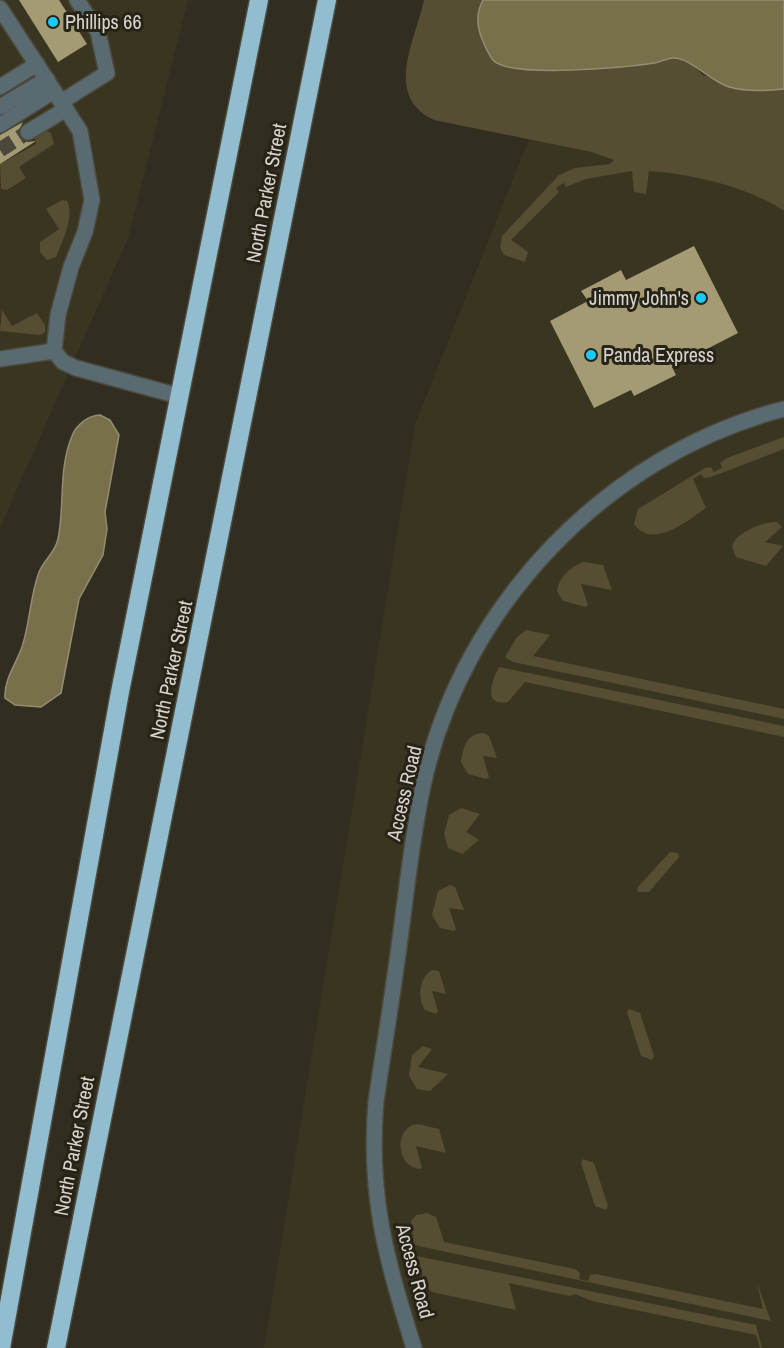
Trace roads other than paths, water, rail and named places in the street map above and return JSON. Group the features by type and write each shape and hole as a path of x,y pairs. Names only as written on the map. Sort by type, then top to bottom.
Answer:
{"highway":[{"name":"North Parker Street","path":"1,1348 120,692 259,0"},
{"name":"North Parker Street","path":"56,1348 327,0"}],"street":[{"path":"0,125 57,95 107,73 98,32 77,0"},
{"path":"0,8 80,131 92,200 85,232 71,267 58,315 54,351 63,362 76,368 179,396"},
{"path":"0,87 37,64"},
{"path":"0,107 57,95"},
{"path":"28,132 57,95"},
{"path":"0,359 54,351"},
{"name":"Access Road","path":"414,1348 380,1224 374,1186 373,1143 380,1079 423,785 447,709 468,665 508,599 542,555 594,507 637,473 677,450 748,418 784,409"}],"tunnel":[{"path":"0,150 28,132"}],"place":[{"name":"Phillips 66","path":"53,22"},
{"name":"Jimmy John's","path":"701,298"},
{"name":"Panda Express","path":"591,355"}]}
